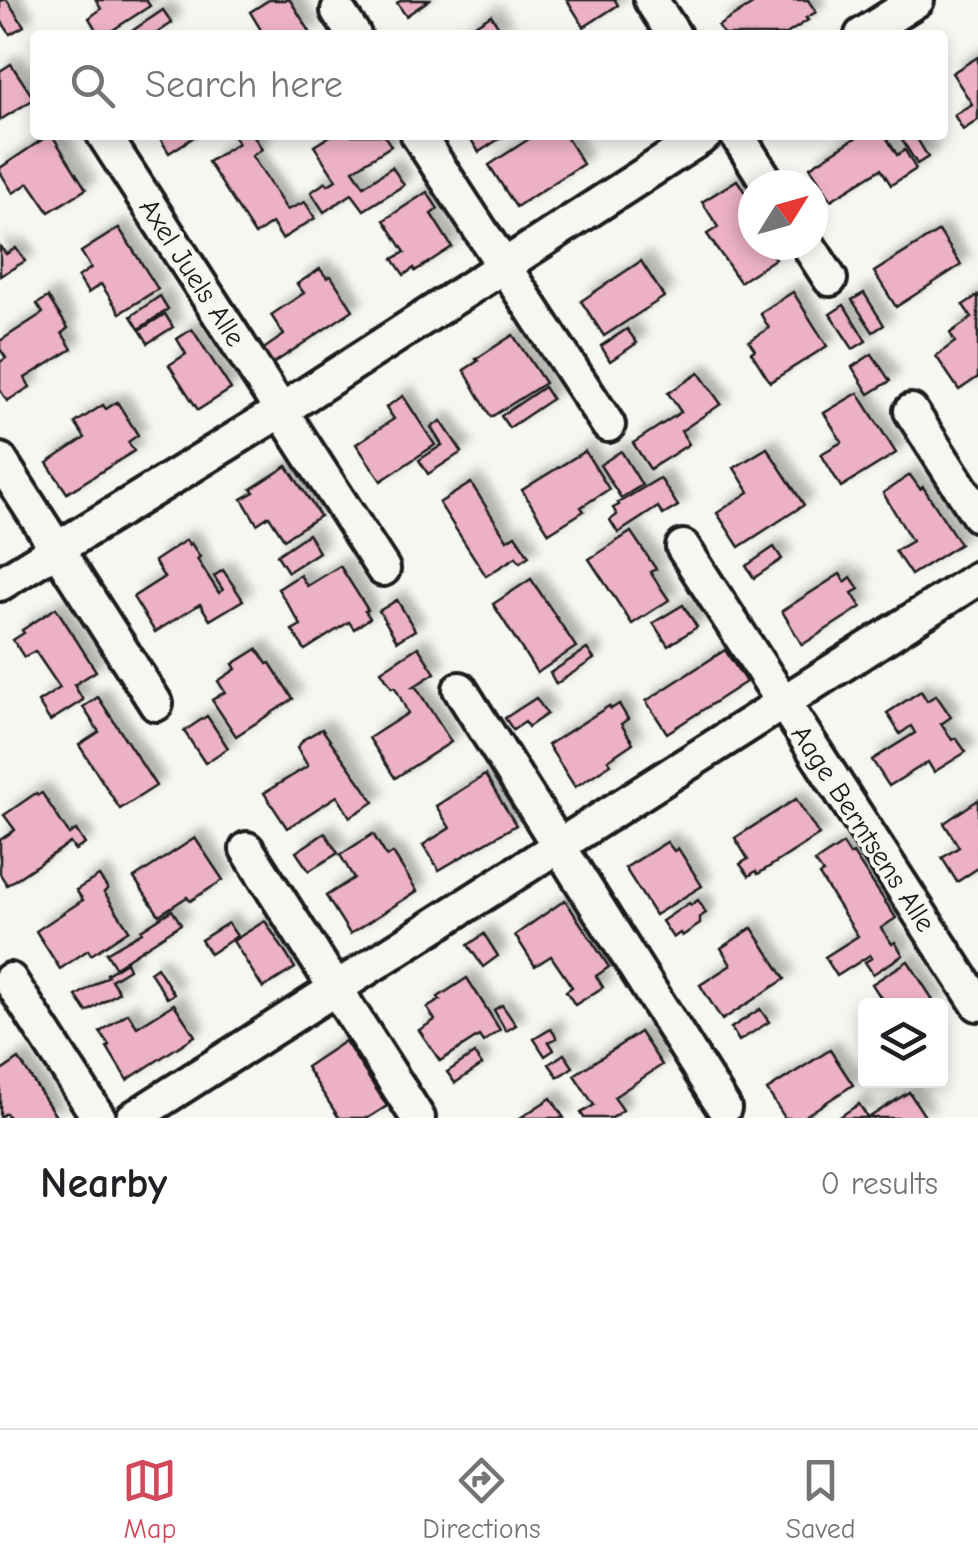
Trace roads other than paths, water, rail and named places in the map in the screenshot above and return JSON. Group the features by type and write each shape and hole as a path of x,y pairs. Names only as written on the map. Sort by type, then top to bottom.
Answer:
{"street":[{"path":"651,0 671,30"},
{"path":"870,30 917,0"},
{"name":"Axel Juels Alle","path":"107,140 383,568"},
{"path":"421,140 608,425"},
{"path":"0,584 282,410 698,140"},
{"path":"740,140 759,170"},
{"path":"817,260 830,280"},
{"path":"911,411 978,514"},
{"path":"0,460 156,704"},
{"name":"Aage Berntsens Alle","path":"683,548 978,1004"},
{"name":"Aage Berntsens Alle","path":"134,1118 978,578"},
{"path":"460,689 724,1108"},
{"path":"247,849 418,1118"},
{"path":"10,980 99,1118"}]}
